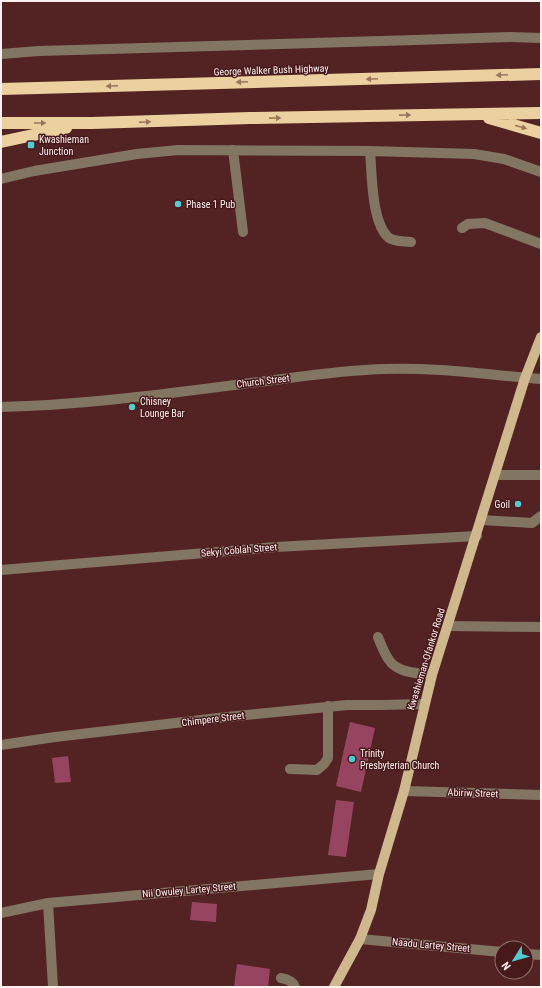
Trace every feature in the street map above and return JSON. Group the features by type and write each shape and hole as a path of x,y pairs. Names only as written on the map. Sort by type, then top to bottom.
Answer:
{"highway":[{"name":"George Walker Bush Highway","path":"1,89 541,74"},
{"path":"1,123 92,123 250,118 541,113"},
{"path":"474,114 541,133"},
{"path":"1,142 92,123"}],"main road":[{"name":"Kwashieman-Ofankor Road","path":"334,987 360,938 371,910 379,874 404,791 432,675 477,536 525,378 541,337"}],"street":[{"path":"1,54 47,51 408,40 510,37 541,38"},
{"path":"1,179 34,171 137,154 178,150 370,151 474,154 504,159 541,172"},
{"path":"233,150 244,232"},
{"path":"370,151 374,204 381,225 390,239 411,242"},
{"path":"462,228 468,224 485,223 541,244"},
{"name":"Church Street","path":"1,407 39,406 142,397 326,374 384,369 453,370 541,379"},
{"path":"496,475 541,475"},
{"path":"482,520 532,524 541,516"},
{"name":"Sekyi Coblah Street","path":"1,570 276,547 477,536"},
{"path":"448,626 541,627"},
{"path":"378,637 389,660 394,666 401,670 432,675"},
{"name":"Chimpere Street","path":"1,745 55,737 347,704 425,704"},
{"path":"290,769 318,770 328,758 328,706"},
{"name":"Abiriw Street","path":"404,791 541,795"},
{"name":"Nii Owuley Lartey Street","path":"1,913 48,903 379,874"},
{"path":"48,903 53,987"},
{"name":"Naadu Lartey Street","path":"360,938 494,951"},
{"path":"281,978 287,979 294,984 295,987"}],"building":[{"path":"350,722 375,728 361,792 336,786"},
{"path":"68,756 71,782 55,783 52,758"},
{"path":"336,800 354,802 346,857 328,855"},
{"path":"192,902 217,904 216,922 190,920"},
{"path":"237,964 270,969 268,987 234,987"}],"place":[{"name":"Kwashieman Junction","path":"31,145"},
{"name":"Phase 1 Pub","path":"178,204"},
{"name":"Chisney Lounge Bar","path":"132,407"},
{"name":"Goil","path":"518,504"},
{"name":"Trinity Presbyterian Church","path":"352,759"}]}
